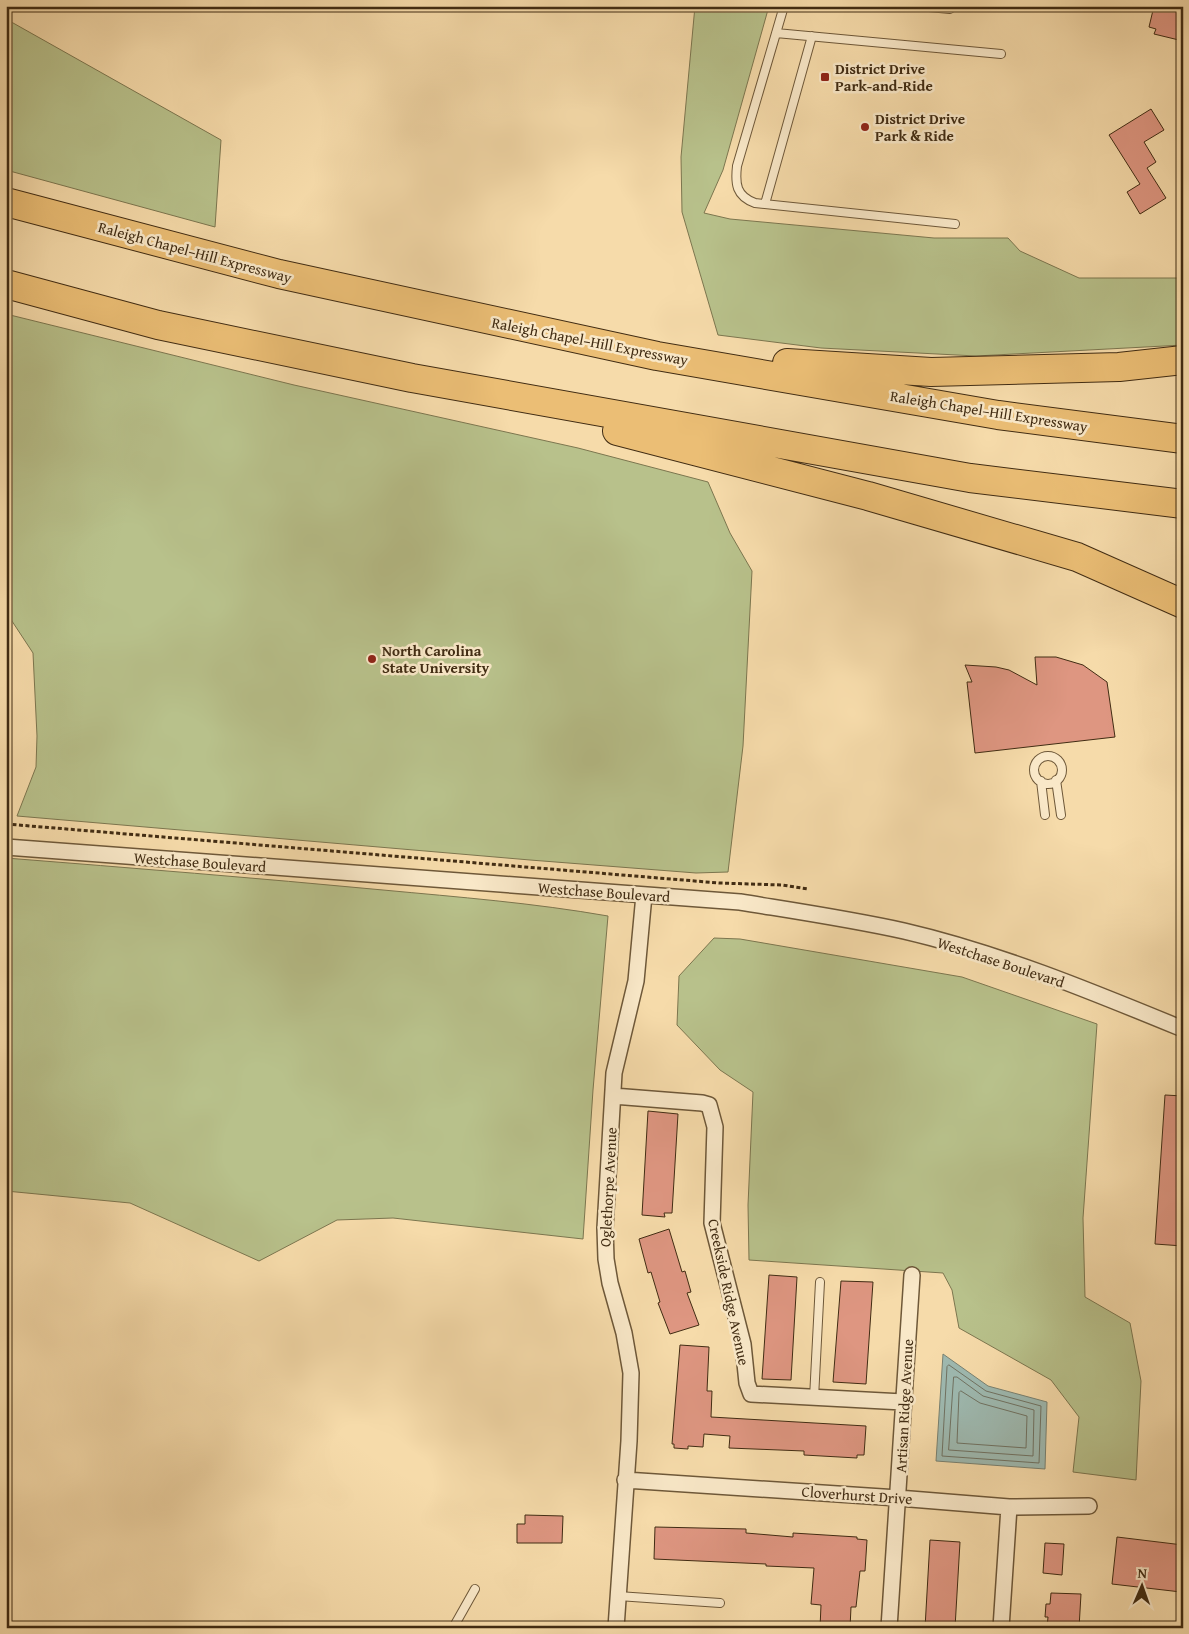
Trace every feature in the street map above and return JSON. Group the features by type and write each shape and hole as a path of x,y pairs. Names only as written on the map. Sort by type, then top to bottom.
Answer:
{"highway":[{"name":"Raleigh Chapel–Hill Expressway","path":"6,202 280,274 657,356 998,415 1183,439"},
{"path":"6,284 158,325 412,378 970,478 1183,504"},
{"path":"657,356 931,372 1119,367 1183,360"},
{"path":"412,378 868,496 1077,557 1183,604"}],"street":[{"name":"Westchase Boulevard","path":"6,847 740,902 815,914 905,932 984,953 1183,1029"},
{"name":"Oglethorpe Avenue","path":"616,1628 631,1373 624,1333 611,1290 606,1259 605,1228 614,1073 636,981 644,895"},
{"name":"Creekside Ridge Avenue","path":"613,1096 709,1105 715,1127 712,1223 743,1344 748,1389 751,1394 903,1402"},
{"name":"Artisan Ridge Avenue","path":"889,1628 912,1275"},
{"name":"Cloverhurst Drive","path":"625,1480 1009,1507 1089,1506"},
{"path":"1001,1628 1009,1507"}],"lane":[{"path":"784,6 737,166 736,185 740,194 754,204 955,224"},
{"path":"918,6 950,9 950,6"},
{"path":"776,33 1001,54"},
{"path":"766,204 812,36"},
{"path":"1041,781 1050,783 1060,776 1062,767 1057,759 1049,756 1040,758 1035,765 1035,774 1041,781 1045,815"},
{"path":"1056,780 1061,815"},
{"path":"814,1398 820,1282"},
{"path":"453,1628 475,1589"},
{"path":"618,1596 720,1603"}],"path":[{"path":"6,824 719,883 782,885 808,889"}],"green space":[{"path":"695,6 769,6 723,170 704,213 730,219 934,238 1008,238 1020,251 1079,278 1183,278 1183,345 976,356 821,348 718,335 682,212 681,157"},
{"path":"6,19 221,140 215,227 6,170"},
{"name":"North Carolina State University","path":"6,314 294,385 578,448 708,482 730,533 752,571 743,746 728,872 696,873 530,860 17,816 36,767 37,736 33,653 6,612"},
{"path":"6,858 468,898 552,907 608,916 593,1090 583,1239 393,1218 337,1220 259,1261 130,1203 6,1191"},
{"path":"714,938 740,939 962,977 1097,1024 1083,1218 1085,1297 1130,1323 1141,1381 1136,1480 1073,1472 1079,1417 1051,1380 959,1328 952,1290 943,1273 749,1260 748,1205 753,1092 720,1070 677,1025 679,976"}],"water":[{"path":"943,1354 988,1386 1047,1402 1045,1469 936,1461"}],"building":[{"path":"1154,6 1183,6 1183,41 1154,34 1156,29 1149,27"},
{"path":"1151,109 1164,130 1144,142 1156,162 1147,168 1166,198 1140,214 1127,192 1140,184 1109,135"},
{"path":"1035,657 1056,657 1083,665 1107,682 1115,737 975,753 967,682 972,682 965,665 996,667 1009,670 1037,685"},
{"path":"1165,1095 1183,1096 1183,1246 1155,1244"},
{"path":"648,1111 678,1114 672,1213 664,1213 665,1217 642,1215"},
{"path":"669,1229 682,1272 685,1271 691,1292 687,1293 699,1325 670,1334 658,1303 660,1302 651,1272 648,1273 639,1239"},
{"path":"769,1275 797,1277 791,1380 762,1379"},
{"path":"841,1281 873,1282 866,1384 833,1382"},
{"path":"680,1345 709,1347 707,1391 712,1391 711,1417 866,1426 864,1455 857,1455 857,1458 804,1455 804,1451 729,1448 730,1436 704,1434 703,1447 688,1446 688,1449 674,1448 674,1444 672,1444"},
{"path":"525,1515 563,1516 562,1543 517,1543 517,1524 525,1524"},
{"path":"655,1527 746,1529 746,1533 793,1537 793,1533 857,1537 857,1539 867,1540 865,1571 860,1571 856,1607 851,1607 850,1628 820,1628 821,1605 811,1604 814,1568 654,1559"},
{"path":"1117,1537 1183,1545 1181,1592 1112,1584"},
{"path":"930,1540 960,1542 955,1628 925,1628"},
{"path":"1045,1543 1064,1544 1062,1575 1043,1573"},
{"path":"1051,1593 1081,1594 1079,1628 1047,1628 1048,1617 1045,1617 1046,1604 1050,1604"}],"place":[{"name":"District Drive Park-and-Ride","path":"825,77"},
{"name":"District Drive Park & Ride","path":"865,127"},
{"name":"North Carolina State University","path":"372,659"}]}
